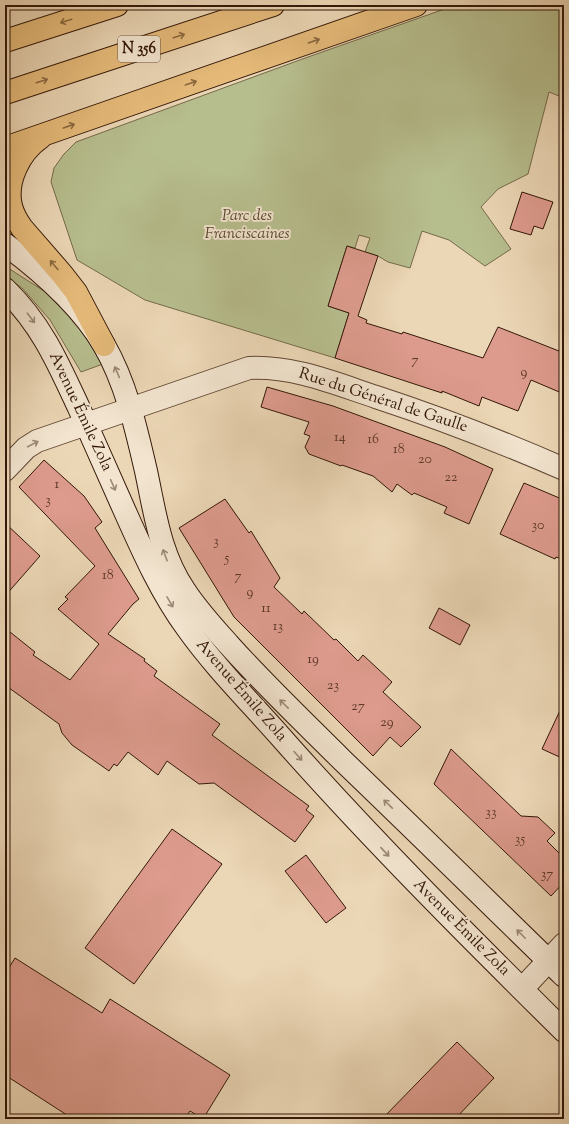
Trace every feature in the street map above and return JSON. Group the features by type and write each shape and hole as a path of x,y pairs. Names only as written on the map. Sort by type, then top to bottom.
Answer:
{"highway":[{"path":"5,41 116,5"},
{"name":"N 356","path":"5,93 273,5"},
{"path":"5,148 416,5"},
{"path":"46,134 34,142 20,160 14,173 11,185 11,206 17,221 22,228 76,292 104,345"}],"main road":[{"name":"Avenue Émile Zola","path":"5,244 33,266 68,299 87,321 104,345 120,381 139,438 155,521 164,552 171,569 198,611 263,682 556,968"},
{"name":"Avenue Émile Zola","path":"5,257 33,266"},
{"name":"Avenue Émile Zola","path":"5,289 28,314 42,334 86,424 146,557 173,607 187,629 211,659 289,747 398,865 564,1031"},
{"name":"Rue du Général de Gaulle","path":"5,470 29,446 54,434 249,368 267,367 319,377 450,422 564,469"},
{"path":"522,989 556,968 564,944"}],"green space":[{"name":"Parc des Franciscaines","path":"456,5 564,5 564,98 549,92 528,174 498,189 481,207 511,249 485,266 449,240 422,231 410,268 388,262 378,256 365,252 370,238 359,235 355,248 347,246 328,306 349,313 335,358 145,300 77,260 51,182 54,168 64,154 76,142 308,57"},
{"path":"5,266 44,291 77,324 103,364 81,372 50,320 23,289 5,275"}],"building":[{"path":"522,192 553,202 543,229 534,226 531,235 510,229"},
{"path":"347,246 378,256 358,316 367,320 366,323 402,334 403,332 483,358 498,327 564,353 564,394 531,380 518,411 482,397 479,406 442,391 442,393 335,358 349,313 328,306"},
{"path":"267,387 333,406 445,447 493,469 469,524 444,513 447,507 414,493 412,495 397,484 392,492 373,476 309,454 305,447 310,436 304,434 309,422 261,407"},
{"path":"44,460 84,496 102,522 95,528 139,599 108,634 145,659 144,661 157,671 154,676 220,724 212,735 309,806 306,810 314,816 295,842 214,783 199,784 167,761 158,775 128,752 117,766 114,764 109,771 72,745 62,733 59,724 5,685 5,628 35,652 33,655 70,680 99,644 58,609 68,599 65,597 95,566 19,487"},
{"path":"524,483 564,500 564,560 556,557 555,559 500,534"},
{"path":"225,499 249,533 251,531 280,578 274,587 302,614 304,611 334,640 336,639 358,661 363,655 392,682 383,692 421,727 401,747 390,737 373,756 234,617 179,528"},
{"path":"5,523 40,556 5,596"},
{"path":"439,608 470,625 460,645 429,628"},
{"path":"564,702 564,759 542,749"},
{"path":"451,749 521,816 538,817 555,833 547,841 564,858 564,882 551,896 434,784"},
{"path":"172,829 222,864 134,984 85,948"},
{"path":"306,855 346,908 326,923 285,871"},
{"path":"15,958 102,1013 110,999 230,1075 203,1119 190,1111 185,1119 73,1119 5,1075 5,974"},
{"path":"457,1042 494,1078 455,1119 382,1119"}]}
